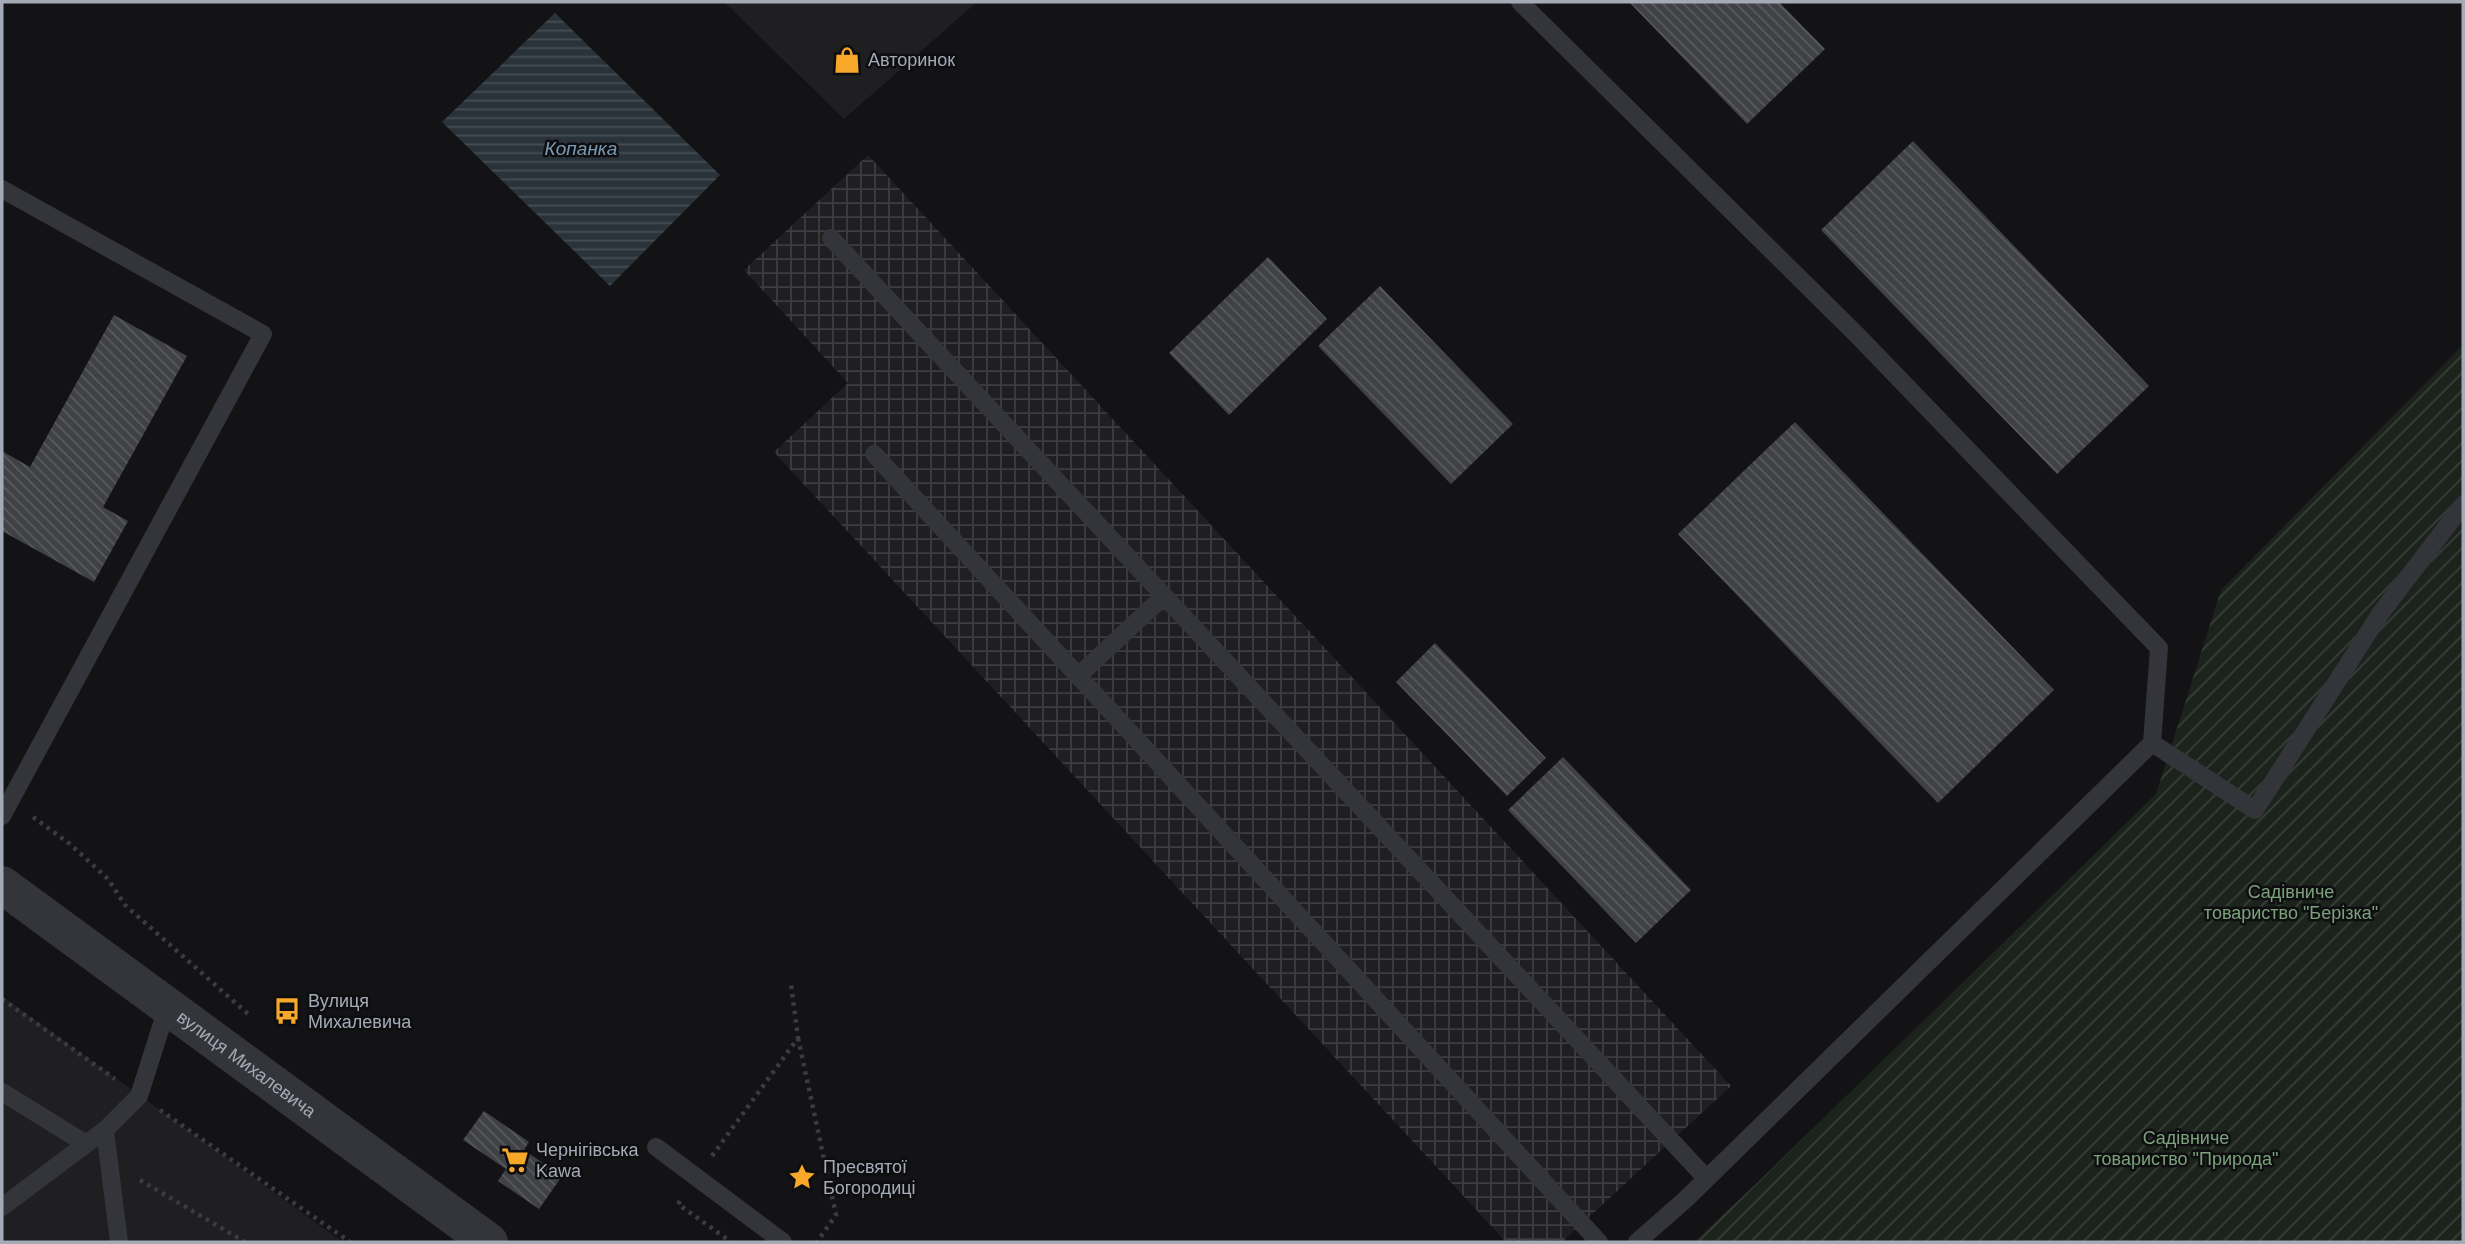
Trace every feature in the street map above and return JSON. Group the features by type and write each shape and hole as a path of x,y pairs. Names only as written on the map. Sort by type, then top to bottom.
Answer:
{"street":[{"name":"вулиця Михалевича","path":"2,886 489,1242"}],"lane":[{"path":"1520,2 1857,335 2160,648 2152,743 1637,1242"},
{"path":"2,189 263,334 2,816"},
{"path":"831,238 1706,1178"},
{"path":"874,454 1599,1242"},
{"path":"2152,743 2255,810 2380,614 2463,505"},
{"path":"1078,676 1164,596"},
{"path":"2,1207 105,1130 139,1096 167,1008"},
{"path":"2,1093 86,1144"},
{"path":"105,1130 119,1242"},
{"path":"656,1147 783,1242"}],"path":[{"path":"10,800 71,844 108,879 125,905 198,970"},
{"path":"792,984 798,1038 836,1215 817,1242"},
{"path":"2,999 350,1242"},
{"path":"731,1242 678,1204 798,1038"},
{"path":"109,1161 245,1242"}],"shaded area":[{"name":"Авторинок","path":"724,2 977,2 844,119"},
{"path":"868,155 1731,1086 1562,1242 1506,1242 774,452 848,383 744,270"},
{"path":"2,996 343,1242 2,1242"}],"green space":[{"name":"Садівниче товариство \"Берізка\"","path":"2463,345 2463,1242 1694,1242 2156,794 2221,590"}],"water":[{"name":"Копанка","path":"555,13 720,175 610,286 442,122"}],"building":[{"path":"1629,2 1779,2 1825,49 1747,124"},
{"path":"1913,141 2149,386 2057,474 1821,230"},
{"path":"1268,257 1327,319 1229,415 1169,353"},
{"path":"1380,286 1513,424 1451,484 1318,346"},
{"path":"114,315 187,356 103,507 128,521 94,582 2,531 2,451 30,467"},
{"path":"1795,422 2054,690 1938,803 1678,534"},
{"path":"1435,643 1546,758 1507,796 1396,682"},
{"path":"1563,757 1691,890 1636,943 1508,810"},
{"name":"Чернігівська Kawa","path":"484,1111 529,1142 524,1150 562,1176 539,1209 498,1181 506,1169 463,1140"}],"place":[{"name":"Авторинок","path":"847,60"},
{"name":"Вулиця Михалевича","path":"287,1011"},
{"name":"Чернігівська Kawa","path":"515,1160"},
{"name":"Пресвятої Богородиці","path":"802,1177"}],"park label":[{"name":"Садівниче товариство \"Природа\"","path":"2186,1148"}]}
